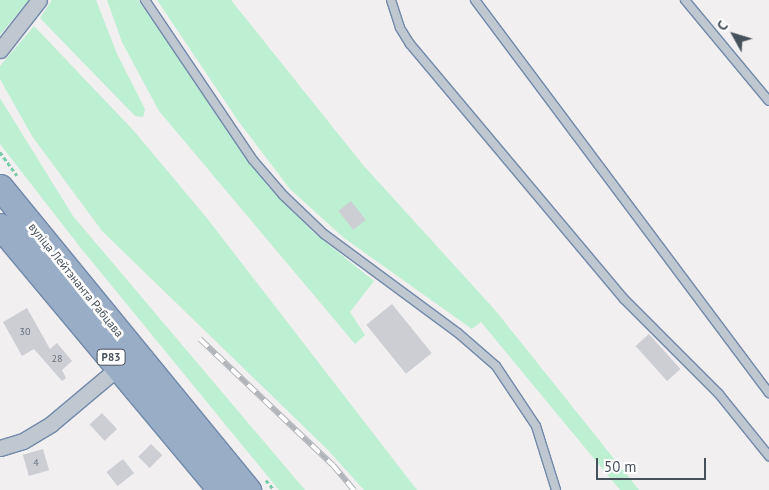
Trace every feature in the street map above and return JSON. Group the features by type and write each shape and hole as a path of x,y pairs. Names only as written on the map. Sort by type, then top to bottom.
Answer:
{"highway":[{"name":"вуліца Лейтэнанта Рабцава","path":"0,187 248,490"},
{"name":"вуліца Лейтэнанта Рабцава","path":"0,226 221,490"}],"street":[{"path":"0,50 39,0"},
{"path":"0,448 23,441 51,424 119,367"}],"lane":[{"path":"145,0 253,160 283,195 324,234 458,333 496,366 536,426 556,490"},
{"path":"391,0 400,28 410,44 624,298 720,394 769,456"},
{"path":"475,0 769,393"},
{"path":"685,0 769,101"}],"green space":[{"path":"0,0 29,0 0,35"},
{"path":"52,0 96,0 117,54 145,109 143,117 135,116 40,18"},
{"path":"107,0 138,0 267,185 313,232 374,281 350,312 365,335 355,344 159,111 122,42"},
{"path":"157,0 231,0 363,165 495,310 639,490 620,490 481,322 472,329 344,238 290,189 239,122"},
{"path":"34,26 134,131 206,217 417,490 364,490 328,450 102,231 32,136 0,79 0,66"},
{"path":"0,98 73,216 305,490 279,490 80,247 0,144"}],"building":[{"path":"351,201 366,220 353,230 338,211"},
{"path":"392,304 432,353 406,374 366,325"},
{"path":"27,308 50,349 57,343 72,361 62,370 66,378 62,381 34,349 22,356 3,322"},
{"path":"649,334 680,369 667,381 636,346"},
{"path":"102,413 117,429 105,441 90,425"},
{"path":"151,444 162,455 150,468 138,457"},
{"path":"43,449 49,470 29,476 23,455"},
{"path":"123,459 134,473 118,486 106,472"}],"railway":[{"path":"200,339 333,465 354,490"}]}
